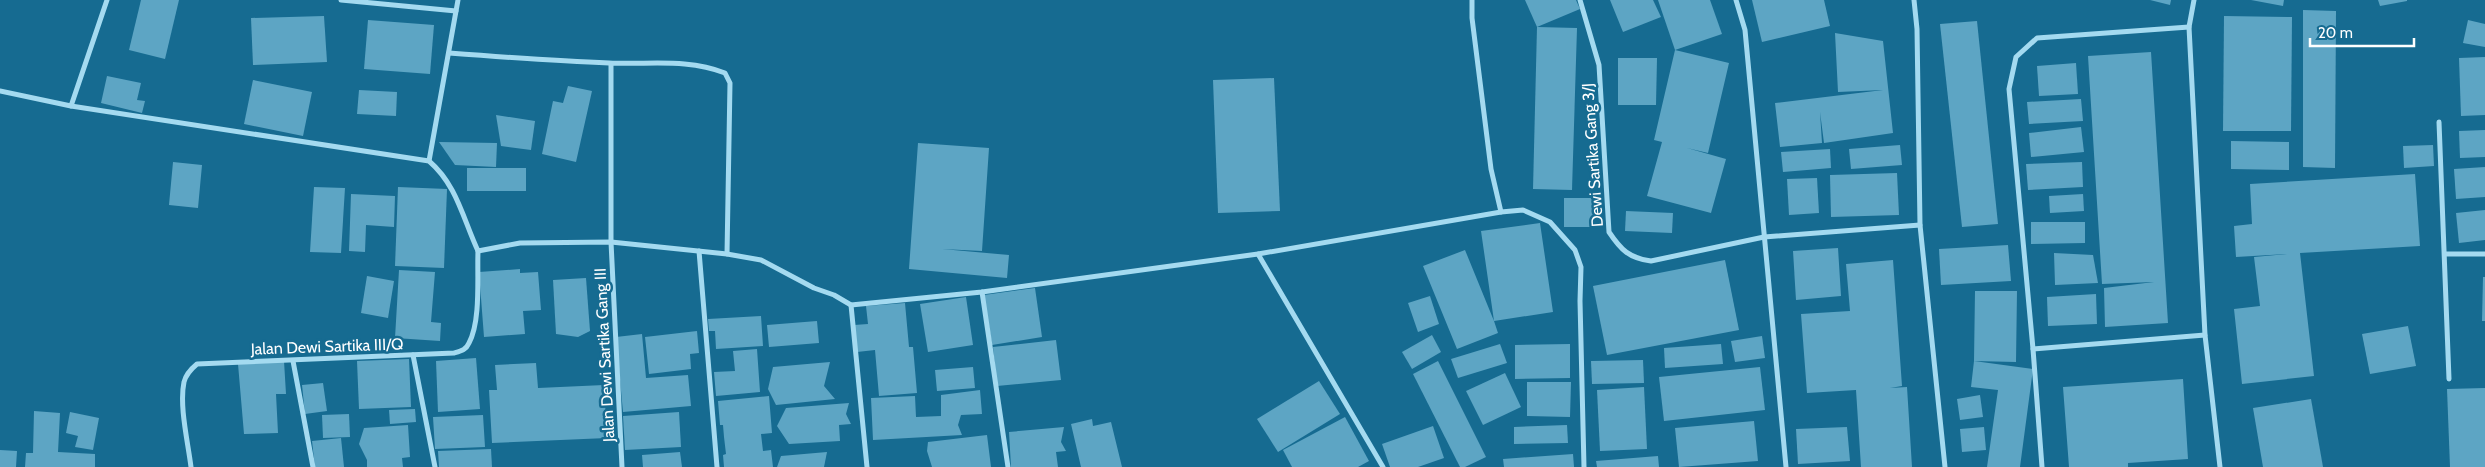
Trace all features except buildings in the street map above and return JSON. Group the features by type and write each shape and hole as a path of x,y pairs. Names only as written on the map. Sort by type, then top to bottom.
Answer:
{"street":[{"path":"71,106 107,0"},
{"path":"341,0 456,11"},
{"path":"429,161 458,0"},
{"path":"1472,0 1472,18 1491,169 1501,212"},
{"name":"Dewi Sartika Gang 3/J","path":"1580,0 1599,65 1606,211 1609,232 1616,243 1636,259 1651,261 1764,237 1920,225"},
{"path":"1736,0 1745,30 1786,467"},
{"path":"1914,0 1917,29 1920,225 1944,467"},
{"path":"2194,0 2189,27 2205,334 2220,467"},
{"path":"2042,467 2034,349 2009,89 2016,57 2037,38 2189,27"},
{"path":"449,53 611,64 703,65 725,73 730,83 727,254"},
{"name":"Jalan Dewi Sartika Gang III","path":"611,64 611,242 622,467"},
{"path":"0,91 71,106 429,161 439,169 452,189 466,217 478,251 520,243 611,242 727,254 761,260 851,305 982,292 1258,254 1501,212 1523,210 1550,222 1575,250 1581,267 1580,301 1584,467"},
{"path":"2439,122 2441,199 2446,254 2449,380"},
{"name":"Jalan Dewi Sartika III/Q","path":"191,467 183,394 184,380 189,370 197,364 454,354 464,350 469,344 475,324 478,251"},
{"path":"699,251 717,467"},
{"path":"1258,254 1383,467"},
{"path":"2446,254 2485,254"},
{"path":"982,292 1008,467"},
{"path":"851,305 867,467"},
{"path":"2034,349 2205,334"},
{"path":"413,355 435,467"},
{"path":"293,361 313,467"}]}
